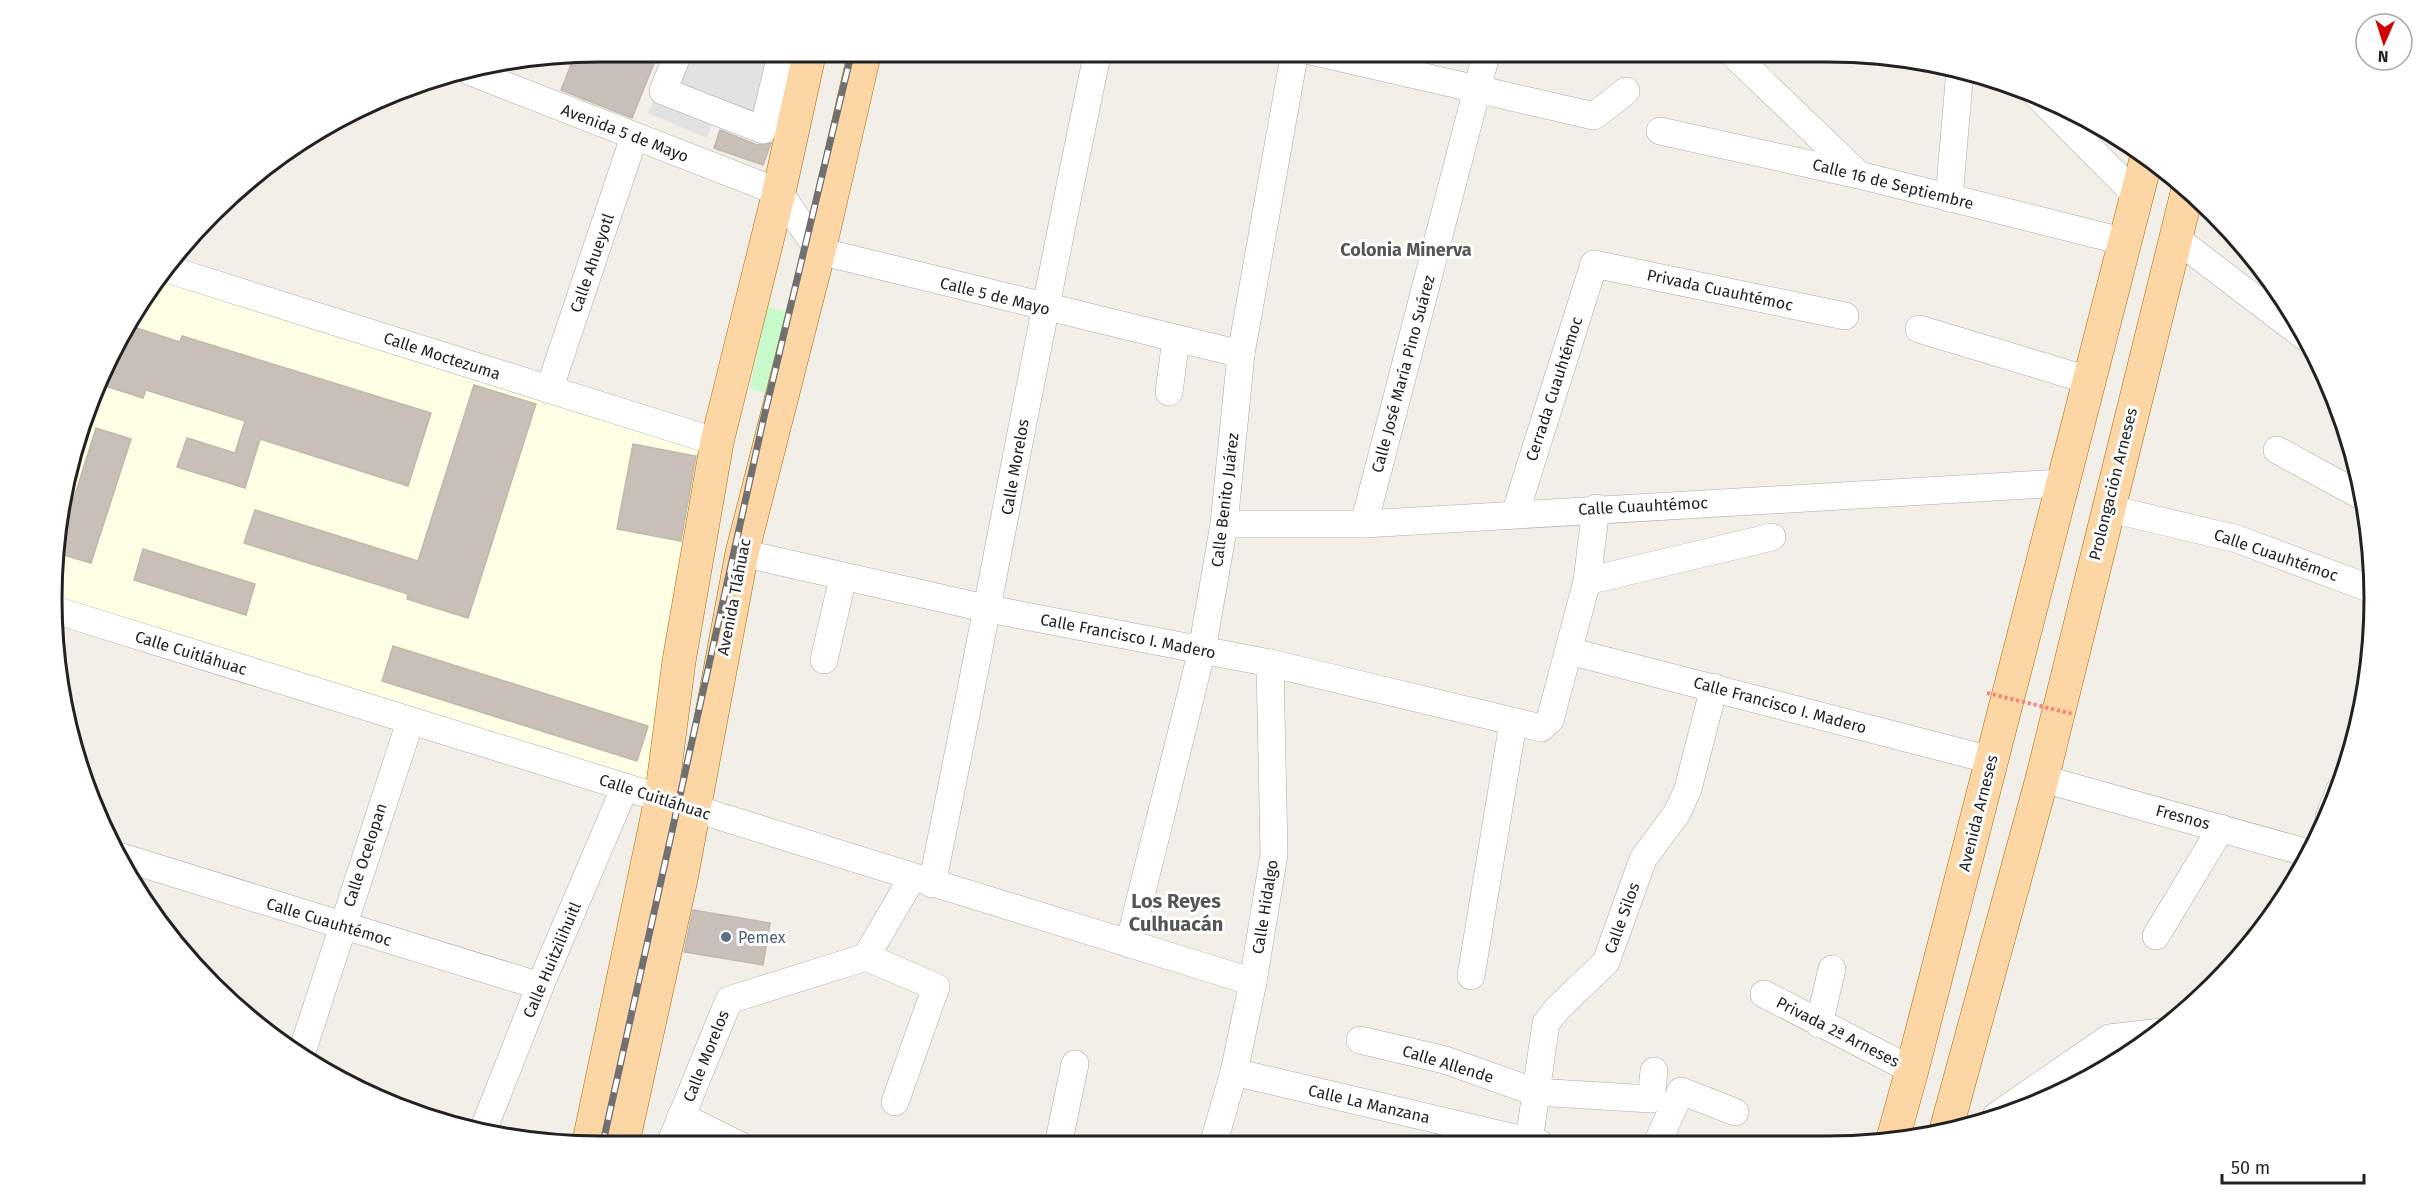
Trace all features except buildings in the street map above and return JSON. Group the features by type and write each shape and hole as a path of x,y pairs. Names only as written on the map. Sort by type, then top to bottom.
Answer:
{"main road":[{"path":"590,1136 661,799 679,662 717,442 779,192 789,147 802,62"},
{"name":"Avenida Tláhuac","path":"625,1136 681,879 742,553 819,251 862,62"},
{"path":"789,147 839,156"},
{"path":"2062,483 2144,166"},
{"name":"Prolongación Arneses","path":"2050,781 2107,508 2185,199"},
{"name":"Avenida Arneses","path":"1895,1132 2062,483"},
{"path":"1948,1122 2050,781"},
{"path":"615,1026 648,1034"}],"street":[{"path":"674,62 663,92 763,130 780,62"},
{"name":"Calle Morelos","path":"673,1136 729,1000 866,957 922,881 989,609 1044,308 1096,62"},
{"name":"Calle Benito Juárez","path":"1129,944 1202,650 1224,524 1242,354 1293,62"},
{"path":"1358,62 1594,116 1626,91"},
{"name":"Calle José María Pino Suárez","path":"1364,524 1484,62"},
{"path":"1741,62 1859,175"},
{"name":"Avenida 5 de Mayo","path":"480,75 779,192"},
{"path":"1949,198 1959,78"},
{"path":"2055,112 2136,195"},
{"name":"Calle 16 de Septiembre","path":"1660,131 1859,175 2126,242"},
{"name":"Calle Ahueyotl","path":"549,390 634,137"},
{"path":"779,192 819,251"},
{"path":"2174,237 2289,325"},
{"name":"Calle 5 de Mayo","path":"819,251 1044,308 1242,354"},
{"name":"Privada Cuauhtémoc","path":"1594,264 1845,316"},
{"name":"Cerrada Cuauhtémoc","path":"1515,514 1594,264"},
{"name":"Calle Moctezuma","path":"174,271 717,442"},
{"path":"1919,328 2088,380"},
{"path":"1169,392 1176,339"},
{"path":"2277,450 2353,492"},
{"name":"Calle Cuauhtémoc","path":"1224,524 1364,524 1596,508 2062,483"},
{"name":"Calle Francisco I. Madero","path":"742,553 989,609 1270,663 1534,728 1546,725 1550,720 1587,581 1596,508"},
{"name":"Calle Cuauhtémoc","path":"2107,508 2237,539 2364,586"},
{"path":"1587,581 1772,537"},
{"path":"824,660 843,577"},
{"name":"Calle Cuitláhuac","path":"62,612 1253,982"},
{"name":"Calle Francisco I. Madero","path":"1569,651 1991,760"},
{"name":"Calle Hidalgo","path":"1216,1136 1234,1072 1253,982 1274,854 1270,663"},
{"name":"Calle Silos","path":"1534,1136 1535,1092 1546,1023 1558,1008 1606,962 1643,859 1677,813 1688,789 1714,687"},
{"name":"Calle Ocelopan","path":"303,1048 410,722"},
{"path":"1471,976 1513,723"},
{"name":"Fresnos","path":"2050,781 2301,851"},
{"name":"Calle Huitzilihuitl","path":"486,1124 540,986 625,788"},
{"path":"2156,936 2221,828"},
{"name":"Calle Cuauhtémoc","path":"129,860 341,927 540,986"},
{"path":"866,957 936,987 895,1102"},
{"path":"1819,1024 1832,969"},
{"name":"Privada 2ª Arneses","path":"1764,994 1912,1070"},
{"path":"2016,1102 2109,1038 2122,1047"},
{"name":"Calle Allende","path":"1360,1040 1445,1060 1535,1092 1651,1099 1654,1071"},
{"path":"1060,1136 1076,1064"},
{"name":"Calle La Manzana","path":"1234,1072 1508,1136"},
{"path":"1660,1136 1681,1091 1736,1112"},
{"path":"681,1116 721,1136"}],"path":[{"path":"1987,693 2073,714"}],"shaded area":[{"path":"669,62 783,62 768,128 715,113 707,138 648,113"},
{"path":"174,271 717,442 661,799 62,612 66,529 72,494 90,426 117,361 152,300"}],"green space":[{"path":"765,306 791,313 770,394 750,389"}],"railway":[{"path":"604,1136 763,421 849,62"}],"place":[{"name":"Pemex","path":"726,937"}],"district":[{"name":"Colonia Minerva","path":"1406,250"},
{"name":"Los Reyes Culhuacán","path":"1176,912"}]}
